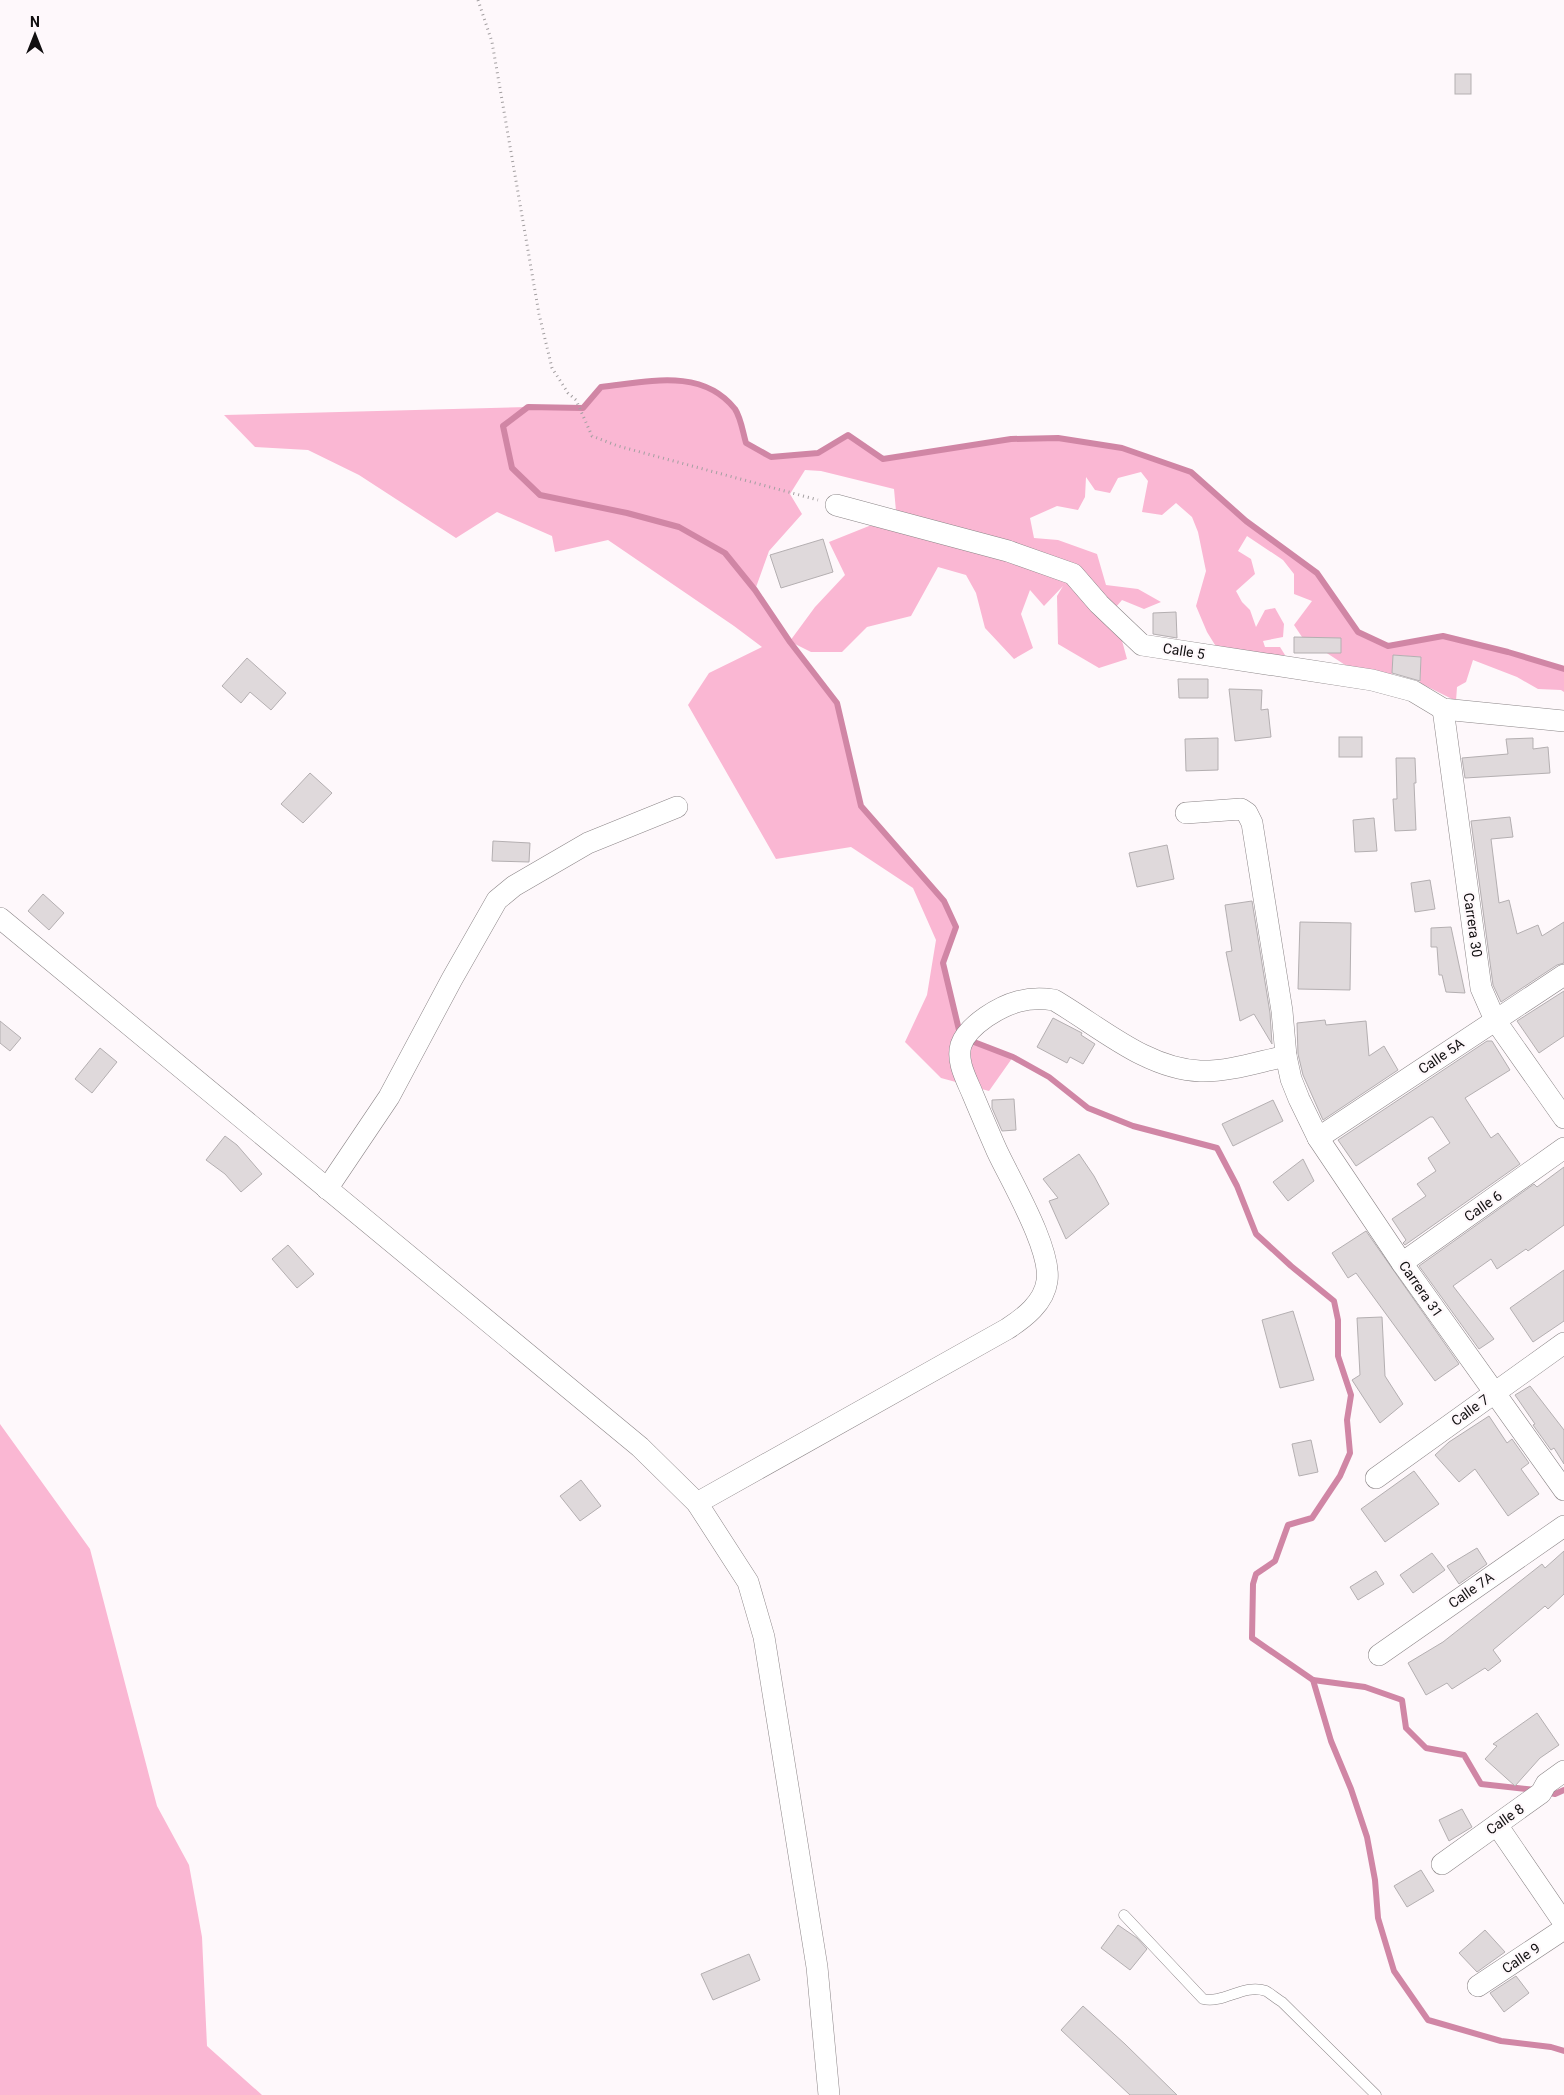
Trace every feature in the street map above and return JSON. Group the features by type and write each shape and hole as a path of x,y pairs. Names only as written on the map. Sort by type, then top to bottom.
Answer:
{"street":[{"name":"Calle 5","path":"836,505 1008,551 1073,574 1099,604 1142,645 1372,680 1413,691 1443,709 1564,721"},
{"name":"Carrera 30","path":"1443,709 1481,988 1495,1020 1564,1118"},
{"path":"327,1189 388,1097 497,900 514,886 588,843 677,807"},
{"name":"Carrera 31","path":"1186,813 1241,809 1247,813 1252,823 1282,1010 1286,1056 1291,1079 1299,1100 1318,1138 1402,1263 1564,1490"},
{"path":"0,918 640,1447 697,1503 748,1582 764,1637 817,1967 829,2095"},
{"name":"Calle 5A","path":"1318,1138 1564,975"},
{"path":"697,1503 1007,1329 1025,1318 1044,1292 1047,1281 1047,1266 1034,1225 998,1152 961,1066 961,1044 968,1032 984,1018 1009,1004 1038,998 1054,1000 1159,1064 1184,1070 1202,1071 1238,1067 1286,1056"},
{"name":"Calle 6","path":"1402,1263 1564,1148"},
{"name":"Calle 7","path":"1376,1478 1564,1343"},
{"name":"Calle 7A","path":"1379,1655 1564,1526"},
{"name":"Calle 8","path":"1442,1864 1497,1825 1564,1771"},
{"path":"1497,1825 1564,1923"},
{"name":"Calle 9","path":"1478,1986 1564,1929"}],"lane":[{"path":"1124,1915 1203,1999 1212,2001 1253,1990 1265,1991 1282,2002 1376,2095"}],"path":[{"path":"478,0 492,42 538,314 552,368 568,393 576,400 592,436 618,446 836,505"}],"shaded area":[{"path":"675,379 711,387 736,410 746,442 771,457 818,453 848,435 883,459 1011,439 1058,438 1122,448 1191,472 1246,521 1317,573 1358,632 1388,646 1443,636 1508,652 1564,669 1564,692 1561,690 1538,689 1517,677 1473,660 1466,682 1457,687 1456,701 1420,683 1421,657 1393,655 1392,676 1356,672 1302,637 1294,625 1312,601 1294,594 1294,574 1283,560 1247,536 1238,551 1251,559 1255,574 1236,591 1242,602 1250,610 1256,627 1265,610 1275,608 1284,624 1283,637 1263,641 1265,647 1280,647 1285,655 1277,660 1220,653 1207,632 1196,606 1206,571 1198,532 1192,517 1176,503 1162,515 1142,512 1148,481 1141,472 1118,478 1110,493 1095,490 1086,477 1085,497 1078,510 1057,506 1030,518 1034,538 1058,540 1097,554 1106,585 1138,589 1161,602 1144,609 1122,600 1110,614 1121,637 1127,659 1099,668 1058,644 1057,596 1063,586 1044,606 1030,590 1021,614 1033,648 1014,659 985,628 976,593 966,575 938,567 911,616 867,627 842,652 811,652 791,642 837,703 861,806 944,901 956,927 943,963 959,1030 974,1042 1013,1057 989,1091 941,1078 905,1042 927,995 936,940 913,888 851,847 776,859 688,705 709,673 762,647 608,540 555,552 552,536 497,512 456,538 359,475 308,450 255,447 224,415 528,407 582,408 601,387","holes":["805,470 821,471 894,489 897,522 869,526 829,542 845,575 815,607 790,641 755,590 769,551 802,514 790,494"]},
{"path":"0,1424 90,1549 157,1806 189,1865 202,1937 207,2046 262,2095 0,2095"}],"building":[{"path":"1455,74 1471,74 1471,94 1455,94"},
{"path":"823,539 833,572 781,588 770,555"},
{"path":"1176,612 1177,638 1153,634 1153,613"},
{"path":"1294,637 1341,638 1341,653 1294,653"},
{"path":"1393,655 1421,657 1420,681 1392,673"},
{"path":"247,658 286,693 271,710 250,692 241,703 222,686"},
{"path":"1178,679 1208,679 1208,698 1179,698"},
{"path":"1229,689 1262,690 1261,710 1268,709 1271,737 1235,741"},
{"path":"1339,737 1362,737 1362,757 1339,757"},
{"path":"1218,738 1218,770 1186,771 1185,739"},
{"path":"1533,738 1533,749 1548,747 1550,773 1465,778 1462,758 1508,754 1506,739"},
{"path":"1396,758 1415,758 1416,830 1395,831 1393,799 1397,799"},
{"path":"310,773 332,793 303,823 281,804"},
{"path":"1510,817 1513,837 1491,839 1499,903 1509,900 1517,934 1538,925 1542,936 1564,922 1564,963 1557,965 1501,1002 1493,985 1471,821"},
{"path":"1374,818 1377,851 1355,852 1353,820"},
{"path":"493,841 530,843 529,862 492,861"},
{"path":"1167,845 1174,879 1137,887 1129,853"},
{"path":"1430,880 1435,909 1415,912 1411,883"},
{"path":"43,894 64,913 49,930 28,911"},
{"path":"1252,901 1270,1013 1272,1044 1254,1014 1240,1021 1226,952 1232,951 1225,905"},
{"path":"1300,922 1351,923 1350,990 1298,989"},
{"path":"1451,927 1465,993 1446,992 1442,975 1439,975 1437,947 1431,947 1431,928"},
{"path":"1564,991 1564,1036 1539,1053 1517,1021"},
{"path":"1053,1018 1082,1033 1081,1035 1095,1044 1083,1064 1070,1057 1067,1063 1037,1047"},
{"path":"1325,1020 1326,1025 1366,1021 1369,1056 1384,1046 1398,1070 1323,1120 1303,1075 1298,1054 1297,1023"},
{"path":"0,1021 21,1038 10,1051 0,1043"},
{"path":"1487,1041 1492,1041 1510,1070 1465,1098 1491,1138 1498,1133 1520,1164 1405,1245 1403,1243 1406,1240 1392,1219 1426,1196 1417,1184 1436,1171 1428,1158 1450,1143 1433,1117 1430,1117 1356,1166 1338,1140"},
{"path":"100,1048 117,1062 92,1093 75,1079"},
{"path":"1014,1099 1016,1130 1002,1131 992,1108 992,1100"},
{"path":"1273,1100 1283,1121 1233,1146 1222,1124"},
{"path":"225,1136 237,1145 262,1174 241,1192 225,1174 206,1160"},
{"path":"1079,1154 1094,1176 1109,1204 1066,1239 1049,1201 1058,1198 1043,1179"},
{"path":"1303,1159 1314,1181 1288,1201 1273,1182"},
{"path":"1564,1167 1564,1225 1528,1251 1526,1249 1497,1269 1491,1259 1453,1286 1494,1339 1479,1349 1419,1266 1534,1184 1537,1187"},
{"path":"1366,1231 1459,1364 1435,1381 1356,1273 1348,1278 1332,1253"},
{"path":"288,1245 314,1274 297,1288 272,1259"},
{"path":"1564,1270 1564,1321 1533,1342 1510,1308"},
{"path":"1293,1311 1314,1380 1280,1388 1262,1320"},
{"path":"1382,1317 1385,1376 1403,1404 1380,1423 1352,1380 1360,1375 1357,1318"},
{"path":"1530,1386 1564,1430 1564,1464 1554,1448 1551,1450 1533,1425 1535,1424 1515,1395"},
{"path":"1489,1416 1507,1443 1512,1439 1529,1463 1521,1469 1539,1494 1508,1516 1475,1469 1459,1482 1435,1455 1449,1442"},
{"path":"1311,1440 1318,1472 1299,1476 1292,1444"},
{"path":"1414,1471 1439,1504 1385,1542 1361,1509"},
{"path":"581,1480 601,1506 580,1521 560,1496"},
{"path":"1477,1548 1487,1564 1459,1584 1447,1566"},
{"path":"1564,1551 1564,1594 1548,1609 1545,1606 1493,1650 1501,1661 1488,1671 1485,1668 1452,1689 1447,1683 1426,1695 1408,1663 1443,1642 1542,1564 1545,1568"},
{"path":"1432,1553 1445,1570 1413,1593 1400,1575"},
{"path":"1376,1571 1384,1584 1358,1600 1350,1587"},
{"path":"1537,1713 1559,1745 1540,1758 1515,1786 1485,1759 1497,1746 1493,1744"},
{"path":"1462,1809 1472,1827 1449,1841 1439,1820"},
{"path":"1421,1870 1434,1891 1407,1907 1394,1886"},
{"path":"1118,1925 1137,1938 1147,1949 1130,1970 1101,1948"},
{"path":"1485,1930 1505,1952 1477,1972 1459,1953"},
{"path":"749,1954 760,1980 713,2000 701,1974"},
{"path":"1516,1976 1529,1993 1504,2012 1490,1993"},
{"path":"1083,2006 1177,2095 1130,2095 1061,2030"}],"waterway":[{"path":"959,1030 943,963 956,927 944,901 861,806 837,703 790,642 755,590 725,553 679,527 627,513 540,495 512,468 503,426 528,407 583,408 601,387 673,380 707,387 722,396 735,409 746,443 771,457 818,453 848,435 883,459 1011,439 1058,438 1122,448 1191,472 1246,521 1317,573 1358,632 1388,646 1443,636 1508,652 1564,669"},
{"path":"974,1042 1013,1057 1049,1077 1088,1108 1133,1126 1217,1148 1237,1186 1256,1234 1334,1301 1338,1320 1338,1356 1351,1395 1347,1420 1350,1453 1340,1476 1312,1518 1288,1525 1275,1561 1256,1574 1253,1584 1252,1638 1313,1680 1331,1741 1351,1789 1367,1837 1375,1880 1378,1918 1394,1971 1428,2020 1501,2041 1551,2047 1564,2051"},
{"path":"1313,1680 1365,1687 1402,1700 1406,1728 1426,1748 1464,1755 1481,1784 1536,1790"},
{"path":"1546,1792 1555,1794 1564,1790"}]}
